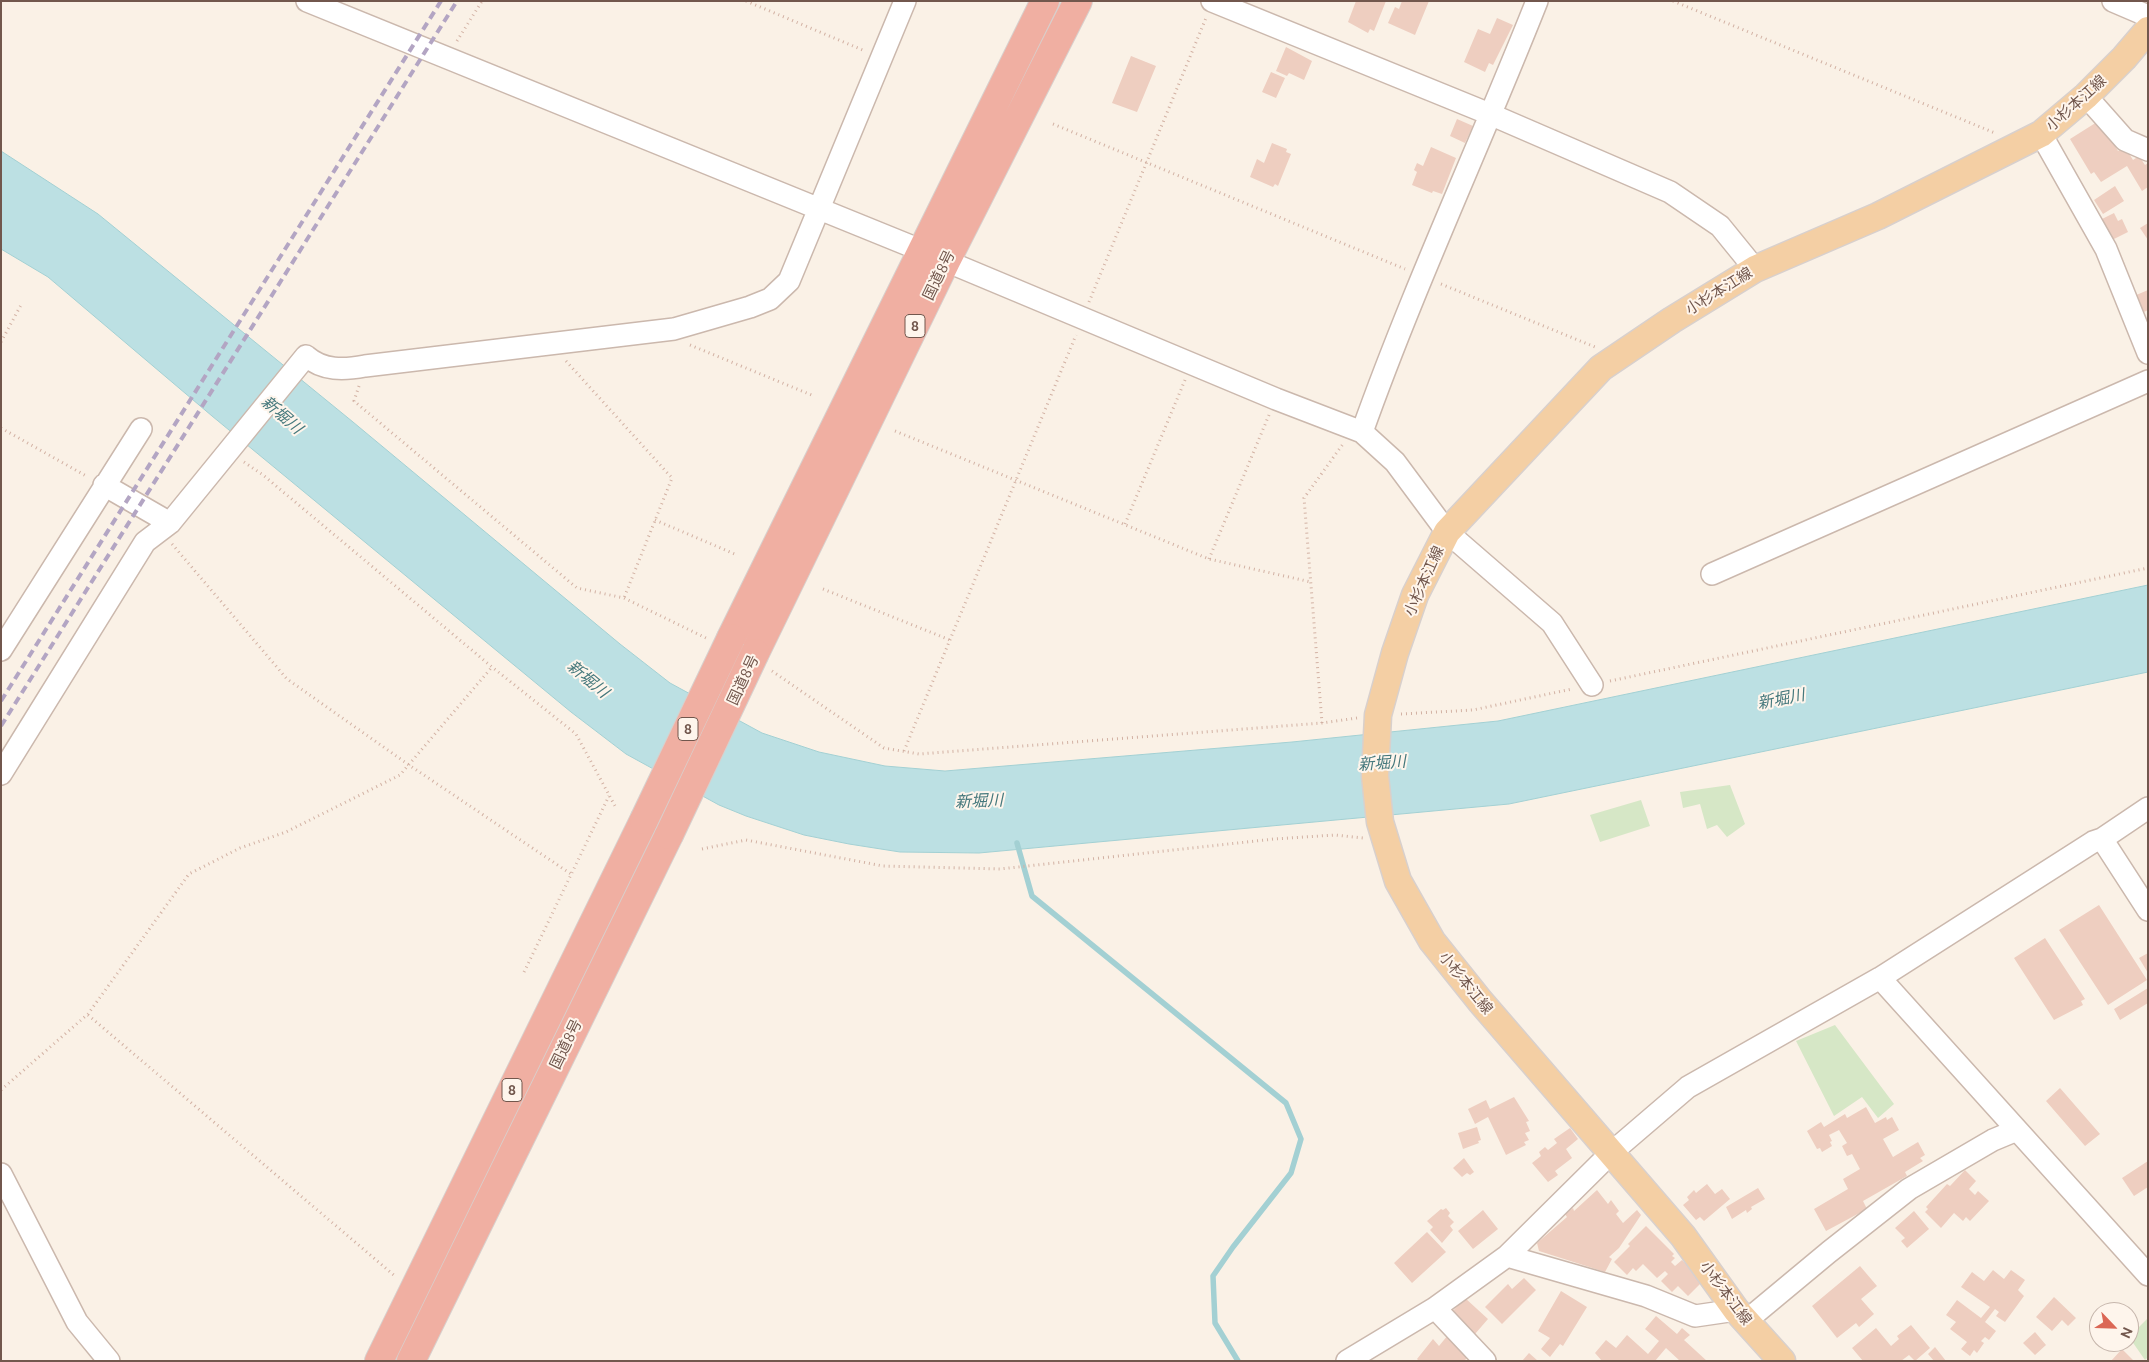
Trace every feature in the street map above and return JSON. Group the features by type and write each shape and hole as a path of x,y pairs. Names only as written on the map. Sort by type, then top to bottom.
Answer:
{"highway":[{"name":"国道8号","path":"411,1361 669,835 759,660 1045,1"},
{"name":"国道8号","path":"379,1361 644,820 721,639 1078,1"}],"main road":[{"name":"小杉本江線","path":"1782,1361 1741,1316 1684,1236 1480,1000 1432,941 1398,880 1382,831 1375,776 1377,722 1395,653 1415,595 1447,532 1601,368 1755,269 1878,216 2031,139 2086,96 2124,58 2148,30"}],"street":[{"path":"307,1 820,209 1276,399 1358,431 1395,462 1447,532 1552,623 1592,685"},
{"path":"1,774 145,542 165,526 306,356 314,364 345,370 674,329 750,307 770,299 788,281 820,209 905,1"},
{"path":"1212,1 1492,115 1670,192 1720,226 1755,269"},
{"path":"1358,431 1422,276 1492,115 1537,1"},
{"path":"2113,1 2148,16"},
{"path":"2086,96 2125,140 2148,150"},
{"path":"2031,139 2106,249 2148,353"},
{"path":"1712,574 2148,381"},
{"path":"1,650 141,429"},
{"path":"104,485 165,526"},
{"path":"1347,1361 1435,1308 1507,1256 1611,1153 1688,1087 1880,978 2093,842 2102,839 2148,808"},
{"path":"2102,839 2148,910"},
{"path":"1880,978 2148,1275"},
{"path":"1507,1256 1646,1296 1695,1316 1741,1316 1829,1252 1910,1189 1993,1140 2017,1130"},
{"path":"1,1174 77,1322 109,1361"},
{"path":"1435,1308 1485,1361"}],"path":[{"path":"446,58 482,1"},
{"path":"746,1 882,58"},
{"path":"904,751 1212,1"},
{"path":"1674,1 2031,139"},
{"path":"1053,124 1618,356"},
{"path":"1,342 21,305"},
{"path":"674,329 684,343 814,396"},
{"path":"551,344 672,478 624,598"},
{"path":"1125,524 1192,364"},
{"path":"365,366 354,401 577,588 624,598 721,639"},
{"path":"1209,559 1276,399"},
{"path":"1,428 104,485"},
{"path":"896,431 1209,559 1311,582"},
{"path":"1322,723 1304,498 1358,431"},
{"path":"230,447 492,667 576,734 615,806"},
{"path":"655,520 738,555"},
{"path":"165,526 287,679 409,765 571,874"},
{"path":"759,660 884,748 920,754 1322,723 1377,722 1472,710 2148,568"},
{"path":"823,589 950,640"},
{"path":"1,1090 88,1014 189,874 240,848 286,832 400,775 492,667"},
{"path":"524,972 609,795"},
{"path":"702,849 746,840 883,866 1000,869 1274,839 1382,831"},
{"path":"88,1014 413,1291"}],"green space":[{"path":"1730,785 1745,824 1727,837 1717,825 1707,829 1700,804 1683,808 1680,792"},
{"path":"1641,800 1650,826 1600,842 1590,815"},
{"path":"1835,1025 1894,1104 1878,1118 1862,1097 1834,1116 1796,1041"},
{"path":"2148,1318 2148,1357 2145,1360 2139,1351 2139,1327"}],"water":[{"name":"新堀川","path":"1,151 98,214 353,422 620,644 670,683 762,733 819,752 885,766 945,771 1292,742 1498,721 2148,585 2148,672 1509,804 979,853 900,852 804,835 719,805 626,754 571,712 212,416 48,277 1,249"}],"building":[{"path":"1356,1 1386,1 1374,31 1370,29 1368,33 1348,22"},
{"path":"1402,1 1429,1 1415,35 1388,23 1395,7 1399,9"},
{"path":"1497,18 1513,25 1493,65 1489,63 1485,72 1464,62 1478,29 1490,34"},
{"path":"1286,47 1312,61 1304,80 1289,73 1287,76 1276,71"},
{"path":"1131,56 1156,66 1137,112 1112,103"},
{"path":"1271,72 1285,78 1276,98 1262,92"},
{"path":"1457,119 1473,126 1465,143 1450,136"},
{"path":"2097,122 2102,125 2118,151 2125,147 2133,160 2139,156 2145,165 2148,163 2148,187 2142,191 2127,166 2101,182 2094,172 2091,174 2070,139"},
{"path":"1272,143 1287,149 1286,152 1291,154 1278,186 1275,184 1273,187 1250,177 1257,159 1264,163"},
{"path":"1431,147 1456,158 1442,194 1433,191 1432,193 1412,185 1417,172 1414,170 1417,163 1423,166"},
{"path":"2115,186 2124,201 2103,214 2094,200"},
{"path":"2114,213 2118,221 2122,219 2128,232 2112,240 2100,220"},
{"path":"2148,223 2148,240 2140,228"},
{"path":"2148,290 2148,310 2142,313 2134,296"},
{"path":"2099,905 2147,980 2108,1005 2059,930"},
{"path":"2045,938 2085,999 2081,1001 2083,1005 2054,1020 2014,958"},
{"path":"2148,953 2148,973 2139,958"},
{"path":"2148,988 2148,1003 2120,1020 2114,1009"},
{"path":"2060,1088 2100,1134 2085,1146 2046,1101"},
{"path":"1514,1097 1529,1121 1526,1122 1530,1131 1525,1133 1529,1140 1524,1142 1526,1145 1506,1155 1488,1117 1475,1124 1468,1109 1486,1100 1490,1109"},
{"path":"1866,1107 1875,1123 1886,1117 1887,1120 1892,1117 1899,1130 1883,1139 1893,1157 1918,1142 1925,1155 1920,1158 1923,1161 1905,1172 1907,1176 1863,1201 1867,1209 1826,1231 1814,1209 1848,1189 1843,1179 1860,1169 1852,1154 1847,1156 1842,1146 1847,1143 1839,1130 1829,1135 1832,1146 1822,1152 1820,1148 1817,1149 1807,1131 1821,1122 1824,1127 1845,1114 1847,1118"},
{"path":"1477,1127 1481,1140 1478,1141 1479,1143 1463,1149 1458,1133"},
{"path":"1570,1128 1578,1139 1566,1149 1572,1158 1555,1171 1558,1175 1548,1182 1532,1163 1541,1156 1539,1152 1545,1147 1548,1150 1557,1143 1554,1139"},
{"path":"1464,1158 1474,1172 1470,1175 1467,1173 1462,1177 1453,1168"},
{"path":"2148,1161 2148,1187 2134,1196 2122,1178"},
{"path":"1965,1170 1976,1181 1969,1189 1975,1195 1978,1191 1989,1201 1970,1221 1966,1217 1963,1221 1954,1213 1941,1228 1925,1212 1928,1209 1926,1207 1947,1184 1950,1186"},
{"path":"1707,1184 1715,1194 1722,1189 1730,1199 1704,1221 1700,1217 1696,1220 1683,1205 1689,1200 1687,1197 1694,1190 1696,1193"},
{"path":"1758,1188 1765,1199 1751,1207 1752,1209 1747,1213 1746,1210 1732,1219 1726,1207"},
{"path":"1597,1190 1608,1204 1611,1200 1619,1211 1616,1214 1623,1223 1637,1210 1641,1215 1619,1248 1609,1257 1612,1259 1605,1272 1539,1251 1537,1243 1567,1217 1565,1214 1573,1208 1574,1211"},
{"path":"1446,1208 1450,1213 1448,1216 1454,1222 1450,1226 1453,1230 1442,1243 1430,1230 1433,1227 1427,1221 1441,1209"},
{"path":"1483,1210 1498,1229 1473,1249 1458,1231"},
{"path":"1914,1211 1929,1229 1907,1248 1901,1241 1905,1238 1895,1228"},
{"path":"1646,1226 1674,1254 1672,1256 1675,1258 1671,1262 1675,1266 1682,1260 1703,1281 1688,1296 1678,1286 1672,1292 1661,1281 1668,1274 1665,1271 1657,1278 1643,1264 1636,1271 1633,1268 1627,1275 1614,1262"},
{"path":"1427,1232 1446,1252 1412,1283 1394,1263"},
{"path":"1860,1266 1877,1286 1861,1299 1874,1314 1859,1327 1856,1323 1837,1338 1812,1306"},
{"path":"1993,1270 2004,1279 2011,1270 2025,1280 2018,1290 2024,1296 2005,1322 1996,1316 1999,1312 1995,1309 1985,1322 1996,1331 1989,1340 1985,1337 1981,1341 1984,1343 1977,1353 1974,1350 1970,1356 1961,1349 1967,1342 1950,1329 1956,1322 1946,1315 1957,1300 1981,1318 1990,1307 1961,1287 1972,1272 1984,1281"},
{"path":"1524,1278 1536,1290 1502,1324 1485,1307 1508,1284 1512,1289"},
{"path":"1561,1291 1587,1307 1563,1346 1560,1344 1550,1357 1541,1349 1550,1338 1538,1331"},
{"path":"2054,1297 2076,1318 2068,1326 2062,1320 2052,1331 2036,1317"},
{"path":"1465,1298 1488,1319 1475,1334 1451,1313"},
{"path":"1656,1316 1677,1334 1682,1328 1690,1335 1684,1340 1707,1361 1680,1361 1666,1348 1655,1361 1602,1361 1595,1353 1606,1340 1616,1348 1627,1335 1648,1354 1659,1341 1645,1329"},
{"path":"1911,1325 1930,1348 1915,1361 1909,1355 1901,1361 1863,1361 1852,1348 1876,1328 1891,1346 1899,1339 1897,1336"},
{"path":"2035,1332 2046,1345 2035,1355 2023,1343"},
{"path":"1448,1335 1470,1355 1464,1361 1419,1361 1417,1359 1433,1339 1439,1346"},
{"path":"1935,1347 1946,1361 1934,1361 1928,1354"},
{"path":"2119,1352 2125,1352 2134,1361 2111,1361"},
{"path":"1529,1353 1538,1361 1522,1361"}],"waterway":[{"path":"1017,843 1032,896 1286,1103 1301,1139 1291,1173 1233,1247 1213,1276 1215,1323 1238,1361"}],"railway":[{"path":"1,701 441,1"},
{"path":"1,726 457,1"}]}
